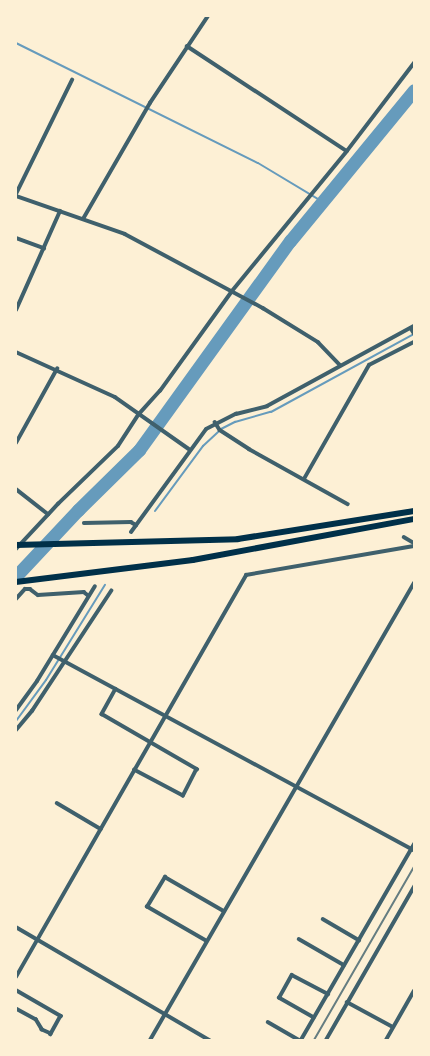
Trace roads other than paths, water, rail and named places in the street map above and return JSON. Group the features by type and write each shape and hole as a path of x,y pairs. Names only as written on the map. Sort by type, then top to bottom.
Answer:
{"highway":[{"path":"16,545 66,542 238,539 414,511"},
{"path":"16,582 193,560 414,519"}],"street":[{"path":"83,219 144,113 208,16"},
{"path":"187,46 347,151"},
{"path":"16,549 48,514 107,459 139,414 160,392 232,290 248,275 308,197 347,151 414,63"},
{"path":"72,80 16,195 125,234 232,290 318,342 340,365"},
{"path":"16,310 60,211"},
{"path":"16,238 44,248"},
{"path":"131,532 198,437 218,426 267,406 340,365 413,329"},
{"path":"304,479 369,365 414,342"},
{"path":"16,352 57,369 115,397 189,450"},
{"path":"16,443 57,369"},
{"path":"218,426 304,479 348,504"},
{"path":"16,490 48,514"},
{"path":"84,523 131,522 136,525"},
{"path":"404,537 414,544"},
{"path":"16,977 38,941 165,715 246,575 414,544"},
{"path":"150,1040 414,583"},
{"path":"16,710 54,656 95,586"},
{"path":"16,599 25,589 30,589 38,595 84,592 89,596"},
{"path":"16,730 32,711 62,661 111,591"},
{"path":"54,656 413,849"},
{"path":"116,689 102,714 197,769 183,796 134,770"},
{"path":"57,803 101,829"},
{"path":"268,1022 300,1040 413,849 414,844"},
{"path":"206,941 147,906 165,877 224,911"},
{"path":"326,1040 414,887"},
{"path":"323,919 359,940"},
{"path":"16,927 209,1040"},
{"path":"299,939 344,965"},
{"path":"314,1018 279,998 292,975 328,994"},
{"path":"16,990 61,1016 51,1034 42,1030 36,1020 16,1009"},
{"path":"386,1040 414,991"},
{"path":"347,1002 393,1027"}],"waterway":[{"path":"16,43 258,163 323,202"},
{"path":"16,576 78,510 139,450 290,241 414,90"},
{"path":"155,511 203,446 221,429 235,422 271,412 414,334"},
{"path":"16,721 46,680 105,585"}],"railway":[{"path":"314,1040 414,867"}]}
